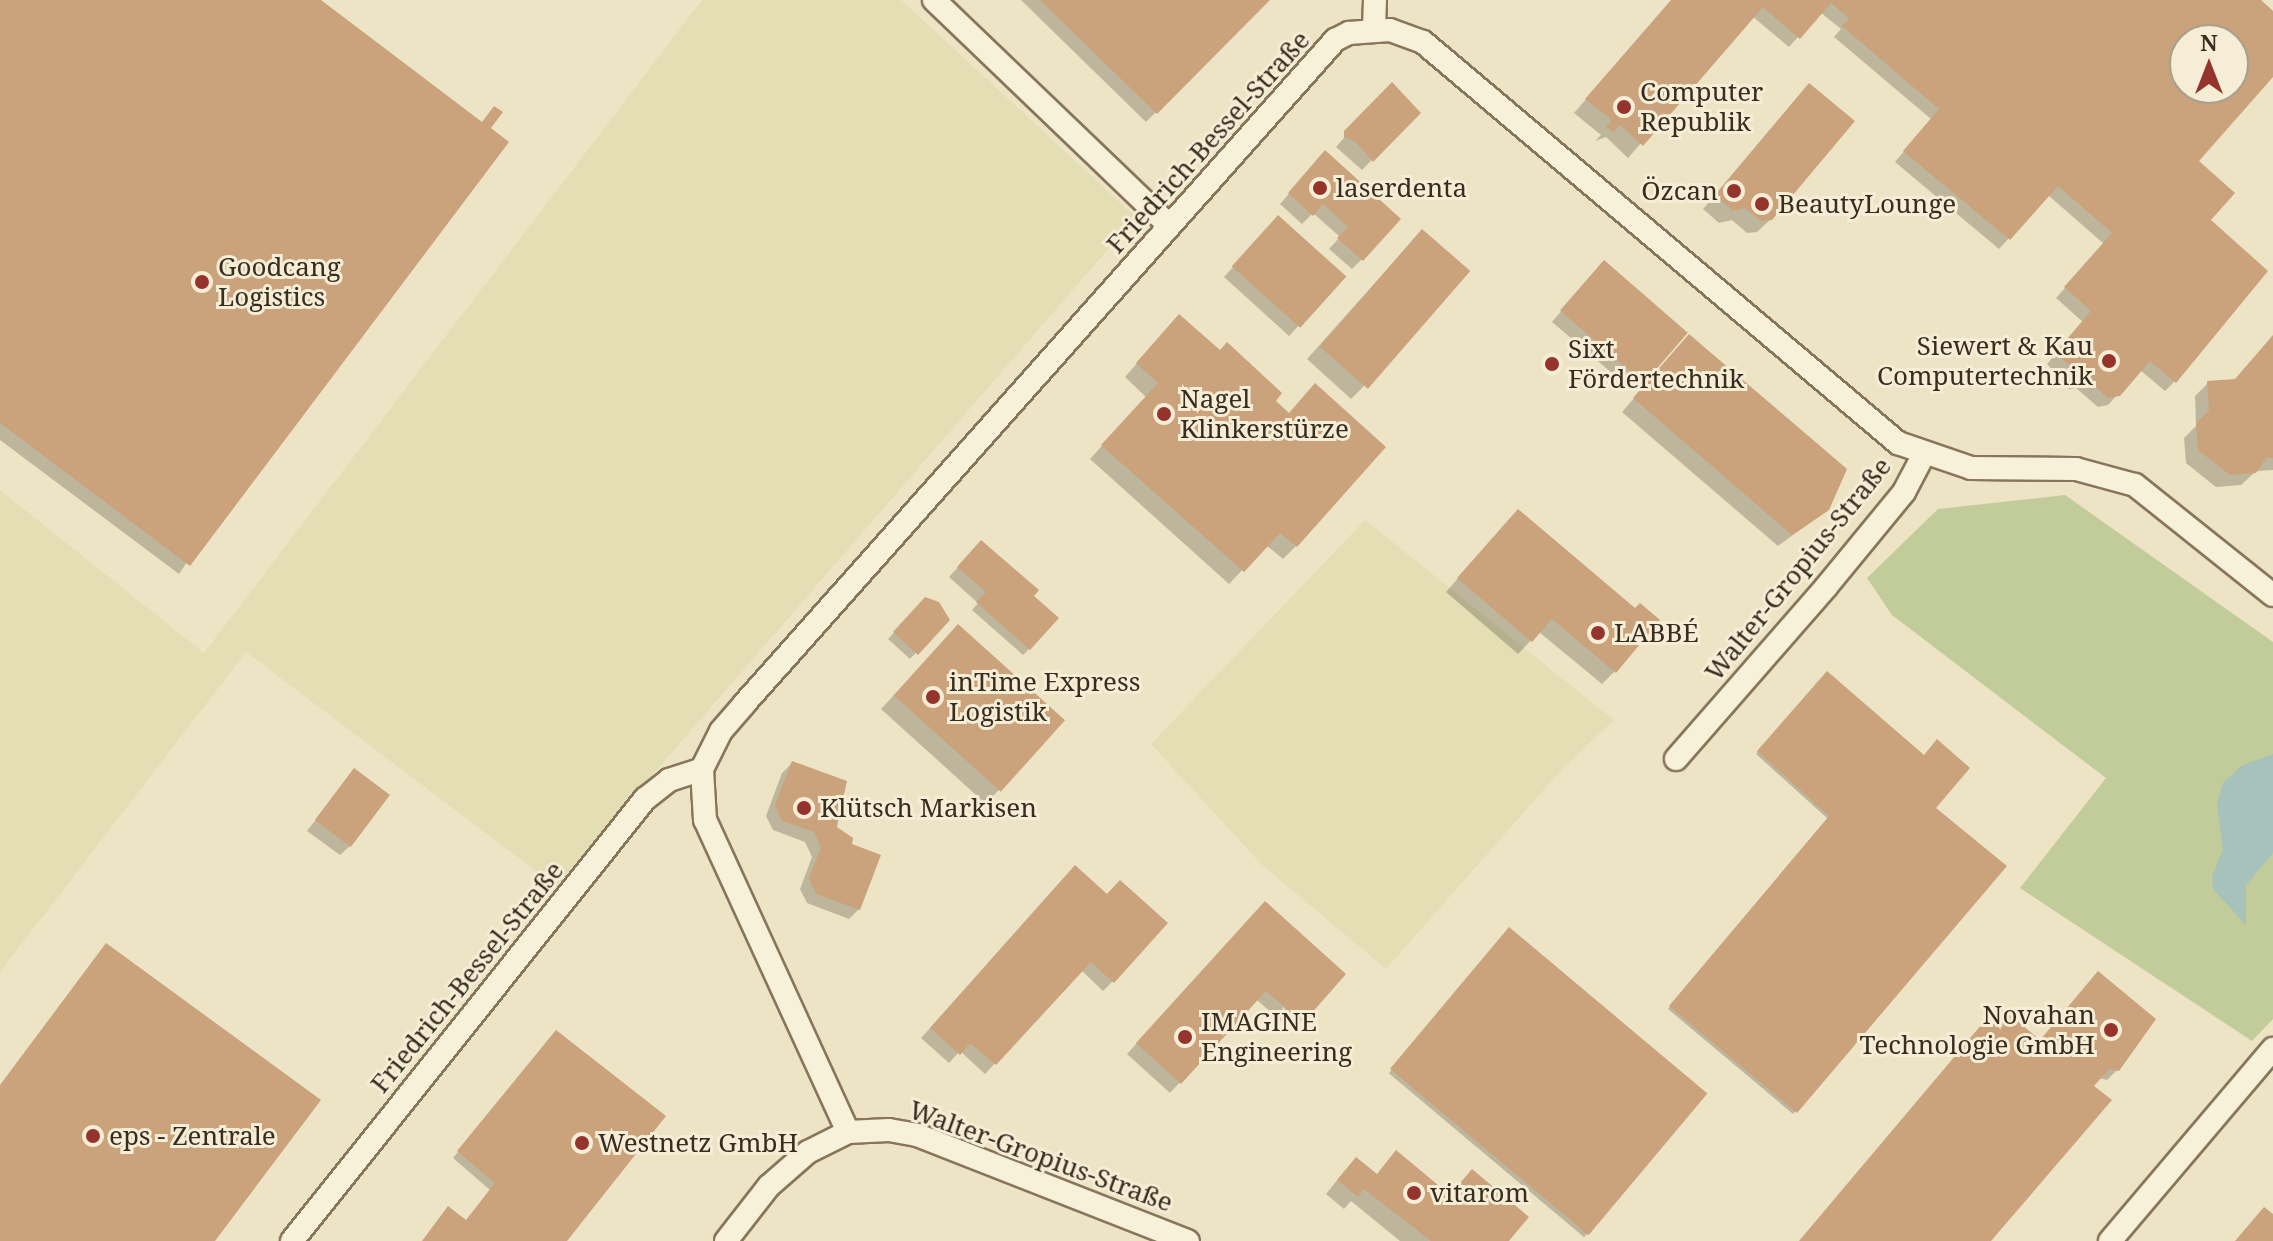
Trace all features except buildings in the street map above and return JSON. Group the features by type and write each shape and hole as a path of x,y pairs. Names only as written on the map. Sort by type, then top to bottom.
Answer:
{"street":[{"path":"934,0 1169,225"},
{"path":"1375,0 1374,28 1423,42 1859,411 1898,443 1924,454"},
{"name":"Friedrich-Bessel-Straße","path":"848,1132 705,820 702,769 721,731 745,703 1335,40 1374,28"},
{"name":"Walter-Gropius-Straße","path":"1676,759 1904,492 1924,454 1971,468 2076,469 2135,485 2273,595"},
{"name":"Friedrich-Bessel-Straße","path":"292,1241 645,799 669,780 702,769"},
{"path":"2110,1241 2273,1049"},
{"name":"Walter-Gropius-Straße","path":"726,1241 769,1186 808,1152 848,1132 889,1130 917,1135 1188,1241"}],"shaded area":[{"path":"702,0 901,0 1136,217 556,886 246,652 0,972 0,490 204,653"},
{"path":"1365,520 1614,720 1563,768 1386,969 1263,866 1151,744"}],"green space":[{"path":"2065,495 2273,642 2273,1019 2252,1041 2020,888 2106,778 1892,615 1867,578 1938,509"}],"water":[{"path":"2273,754 2273,853 2246,885 2246,925 2213,889 2212,876 2223,849 2217,804 2223,783 2241,766"}],"place":[{"name":"Computer Republik","path":"1624,107"},
{"name":"laserdenta","path":"1320,188"},
{"name":"Özcan","path":"1734,191"},
{"name":"BeautyLounge","path":"1762,204"},
{"name":"Goodcang Logistics","path":"202,282"},
{"name":"Siewert & Kau Computertechnik","path":"2109,361"},
{"name":"Sixt Fördertechnik","path":"1552,364"},
{"name":"Nagel Klinkerstürze","path":"1164,414"},
{"name":"LABBÉ","path":"1598,633"},
{"name":"inTime Express Logistik","path":"933,697"},
{"name":"Klütsch Markisen","path":"804,808"},
{"name":"Novahan Technologie GmbH","path":"2111,1030"},
{"name":"IMAGINE Engineering","path":"1185,1037"},
{"name":"eps - Zentrale","path":"93,1136"},
{"name":"Westnetz GmbH","path":"582,1143"},
{"name":"vitarom","path":"1414,1193"}]}
